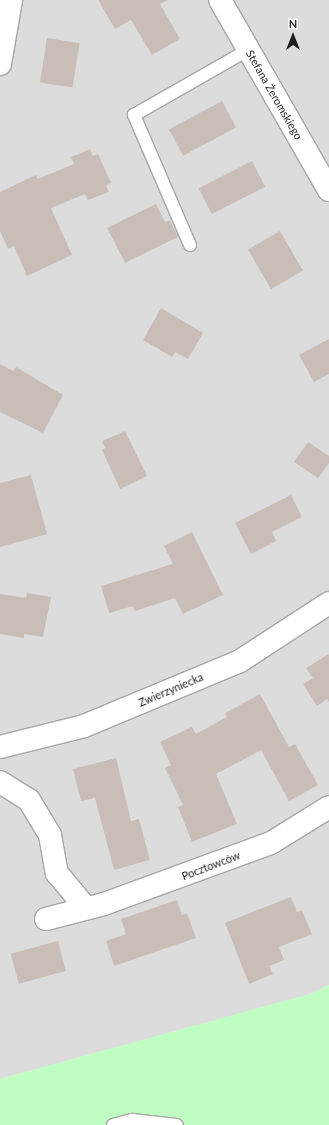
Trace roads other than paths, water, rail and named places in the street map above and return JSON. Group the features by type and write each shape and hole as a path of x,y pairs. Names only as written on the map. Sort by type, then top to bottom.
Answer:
{"street":[{"path":"0,64 11,0"},
{"name":"Stefana Żeromskiego","path":"220,0 329,190"},
{"name":"Zwierzyniecka","path":"0,747 84,726 240,661 329,603"},
{"path":"0,782 29,800 50,836 57,873 86,908"},
{"name":"Pocztowców","path":"46,919 86,908 188,875 271,843 329,807"}],"lane":[{"path":"190,245 134,115 248,50"},
{"path":"113,1125 132,1120 178,1125"}]}
